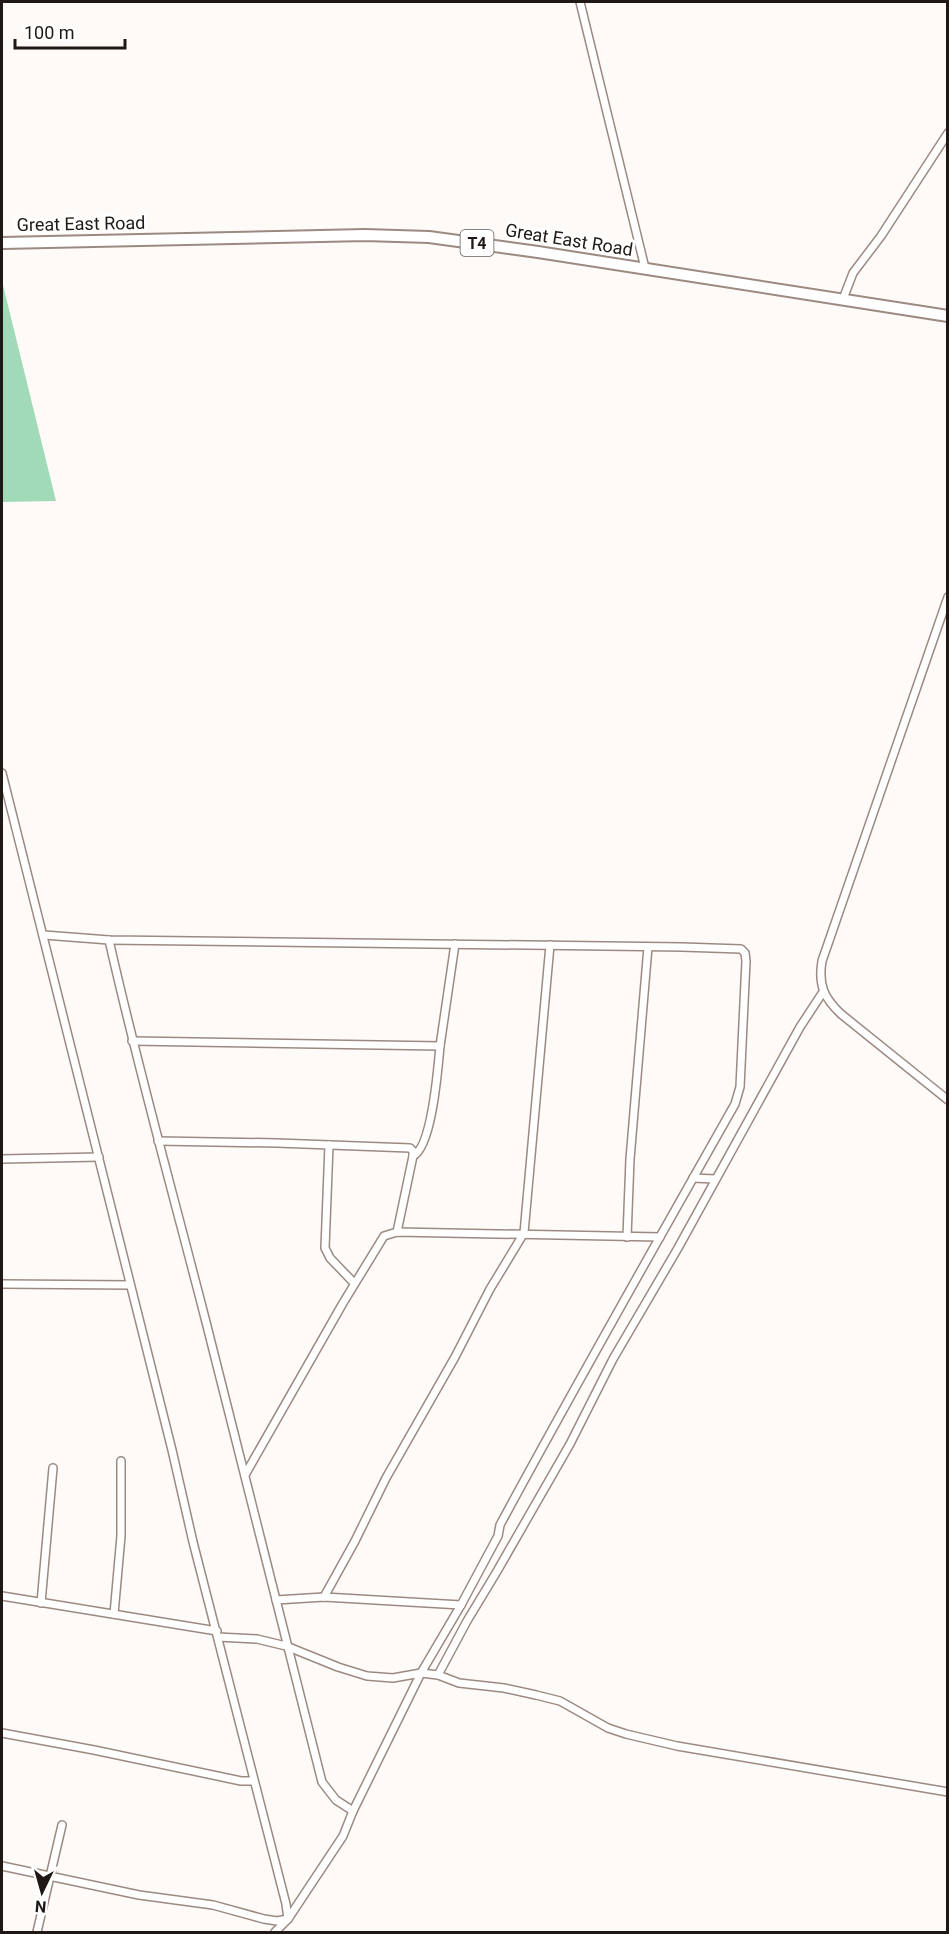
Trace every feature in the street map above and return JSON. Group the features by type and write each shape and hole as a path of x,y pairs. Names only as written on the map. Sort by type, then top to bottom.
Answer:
{"highway":[{"name":"Great East Road","path":"2,243 399,235 474,242 948,316"}],"street":[{"path":"580,2 645,268"},
{"path":"843,299 853,273 881,236 948,133"},
{"path":"948,597 822,961 820,974 823,992 841,1014 948,1100"},
{"path":"2,773 288,1919"},
{"path":"44,935 109,940 682,947 741,949 745,953 740,1087 735,1104 547,1439 461,1605 421,1673 343,1836 288,1919 275,1932"},
{"path":"109,940 132,1041 322,1782 336,1800 353,1811"},
{"path":"413,1156 419,1153 423,1146 433,1107 455,944"},
{"path":"324,1597 386,1478 525,1229 550,945"},
{"path":"627,1237 630,1158 648,947"},
{"path":"438,1675 570,1444 613,1359 678,1248 800,1027 823,992"},
{"path":"132,1041 440,1046"},
{"path":"158,1141 410,1148 413,1156 397,1232"},
{"path":"329,1144 325,1248 330,1258 354,1283"},
{"path":"2,1159 99,1157"},
{"path":"693,1178 715,1179"},
{"path":"245,1475 354,1283 384,1236 397,1232 660,1237"},
{"path":"2,1284 130,1285"},
{"path":"114,1614 121,1536 120,1461"},
{"path":"41,1603 52,1468"},
{"path":"2,1596 218,1634 257,1638 286,1646 367,1676 393,1678 421,1673 438,1675 459,1683 504,1688 560,1701 608,1728 626,1734 760,1761 948,1792"},
{"path":"276,1600 324,1597 461,1605"},
{"path":"2,1733 241,1781 253,1781"},
{"path":"37,1932 62,1825"},
{"path":"2,1866 110,1887 139,1895 213,1905 264,1919 278,1921 288,1919"}],"green space":[{"path":"2,281 56,501 2,502"}]}
